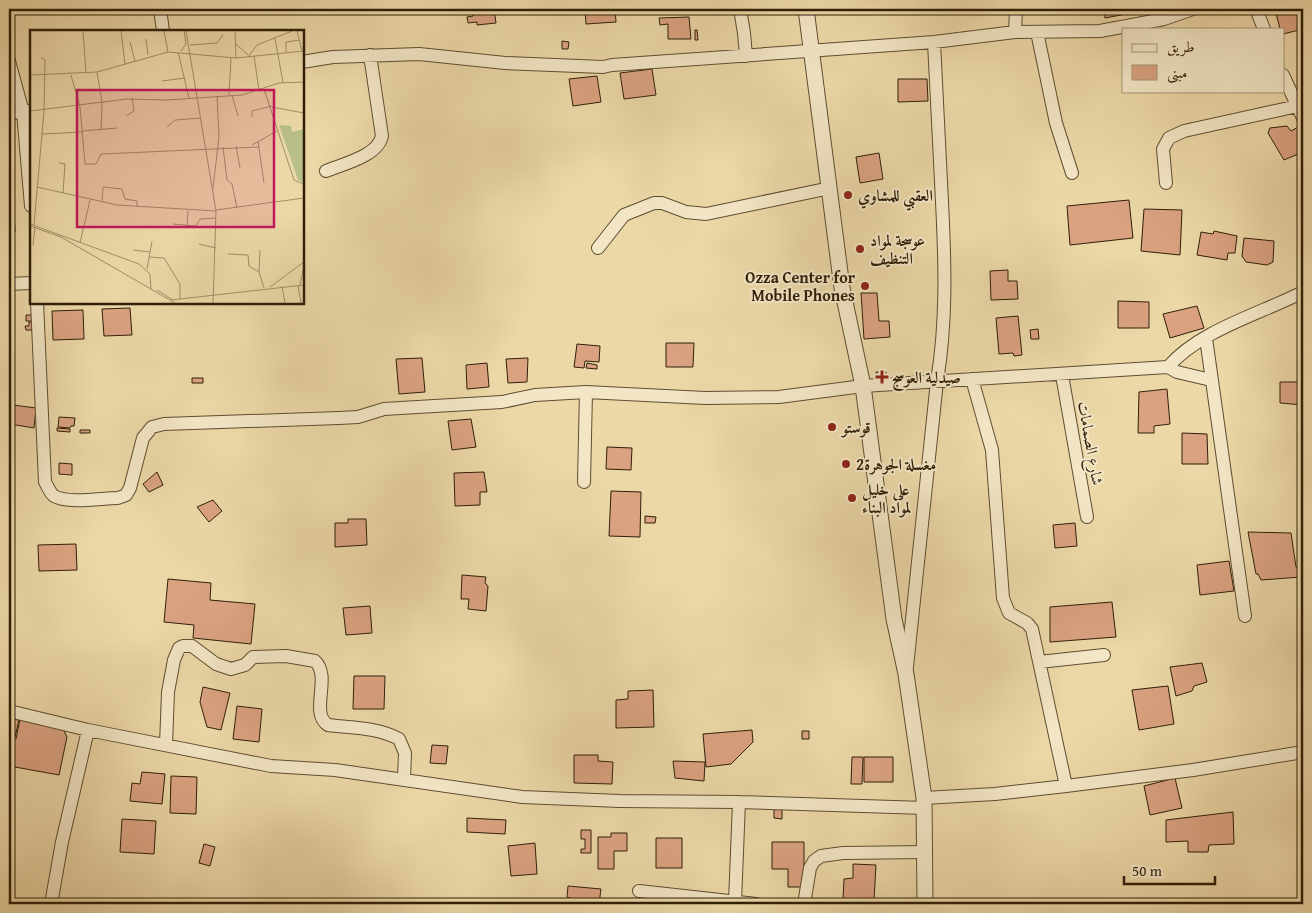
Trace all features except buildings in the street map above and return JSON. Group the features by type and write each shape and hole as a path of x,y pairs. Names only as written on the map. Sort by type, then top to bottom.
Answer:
{"street":[{"path":"160,9 163,30"},
{"path":"740,9 746,56"},
{"path":"806,9 842,288 862,386 894,619 906,674 925,803 925,904"},
{"path":"1015,32 1016,9"},
{"path":"304,62 370,54 419,54 505,63 602,67 934,42 1015,32 1100,31 1164,19 1193,9"},
{"path":"1256,9 1264,28"},
{"path":"1037,32 1056,123 1072,173"},
{"path":"906,674 937,381 942,352 945,259 934,42"},
{"path":"326,172 370,153 381,140 370,54"},
{"path":"9,61 27,111 30,182"},
{"path":"1166,183 1162,149 1169,138 1184,132 1302,114 1284,77"},
{"path":"9,113 27,111"},
{"path":"598,248 624,215 654,203 662,203 686,212 706,214 830,188"},
{"path":"9,284 30,283"},
{"path":"1168,367 1186,350 1223,327 1303,292"},
{"path":"37,304 46,482 54,496 65,499 118,498 126,495 130,488 143,438 152,427 164,424 339,418 358,416 384,409 502,402 535,395 586,392 705,398 779,397 862,386 1168,367 1177,372 1211,380"},
{"path":"1206,338 1245,616"},
{"name":"شارع الصمامات","path":"1062,375 1087,517"},
{"path":"972,379 992,450 1003,598 1009,613 1027,623 1032,629 1066,786"},
{"path":"584,482 586,392"},
{"path":"166,745 168,692 174,660 179,648 192,646 216,664 231,669 245,665 253,657 302,658 315,661 322,670 320,712 324,722 328,725 375,730 399,738 405,753 404,779"},
{"path":"1039,662 1104,655"},
{"path":"9,711 88,730 271,766 335,770 522,796 620,801 925,803 1193,770 1303,752"},
{"path":"51,904 62,842 88,730"},
{"path":"735,902 739,802"},
{"path":"804,904 810,868 814,861 821,856 925,852"},
{"path":"639,892 756,904"}],"place":[{"name":"العقبي للمشاوي","path":"848,195"},
{"name":"عوسجة لمواد التنظيف","path":"860,249"},
{"name":"Ozza Center for Mobile Phones","path":"865,286"},
{"name":"صيدلية العوسج","path":"882,377"},
{"name":"قوستو","path":"832,427"},
{"name":"مغسلة الجوهرة2","path":"846,464"},
{"name":"علي خليل لمواد البناء","path":"852,498"}]}
